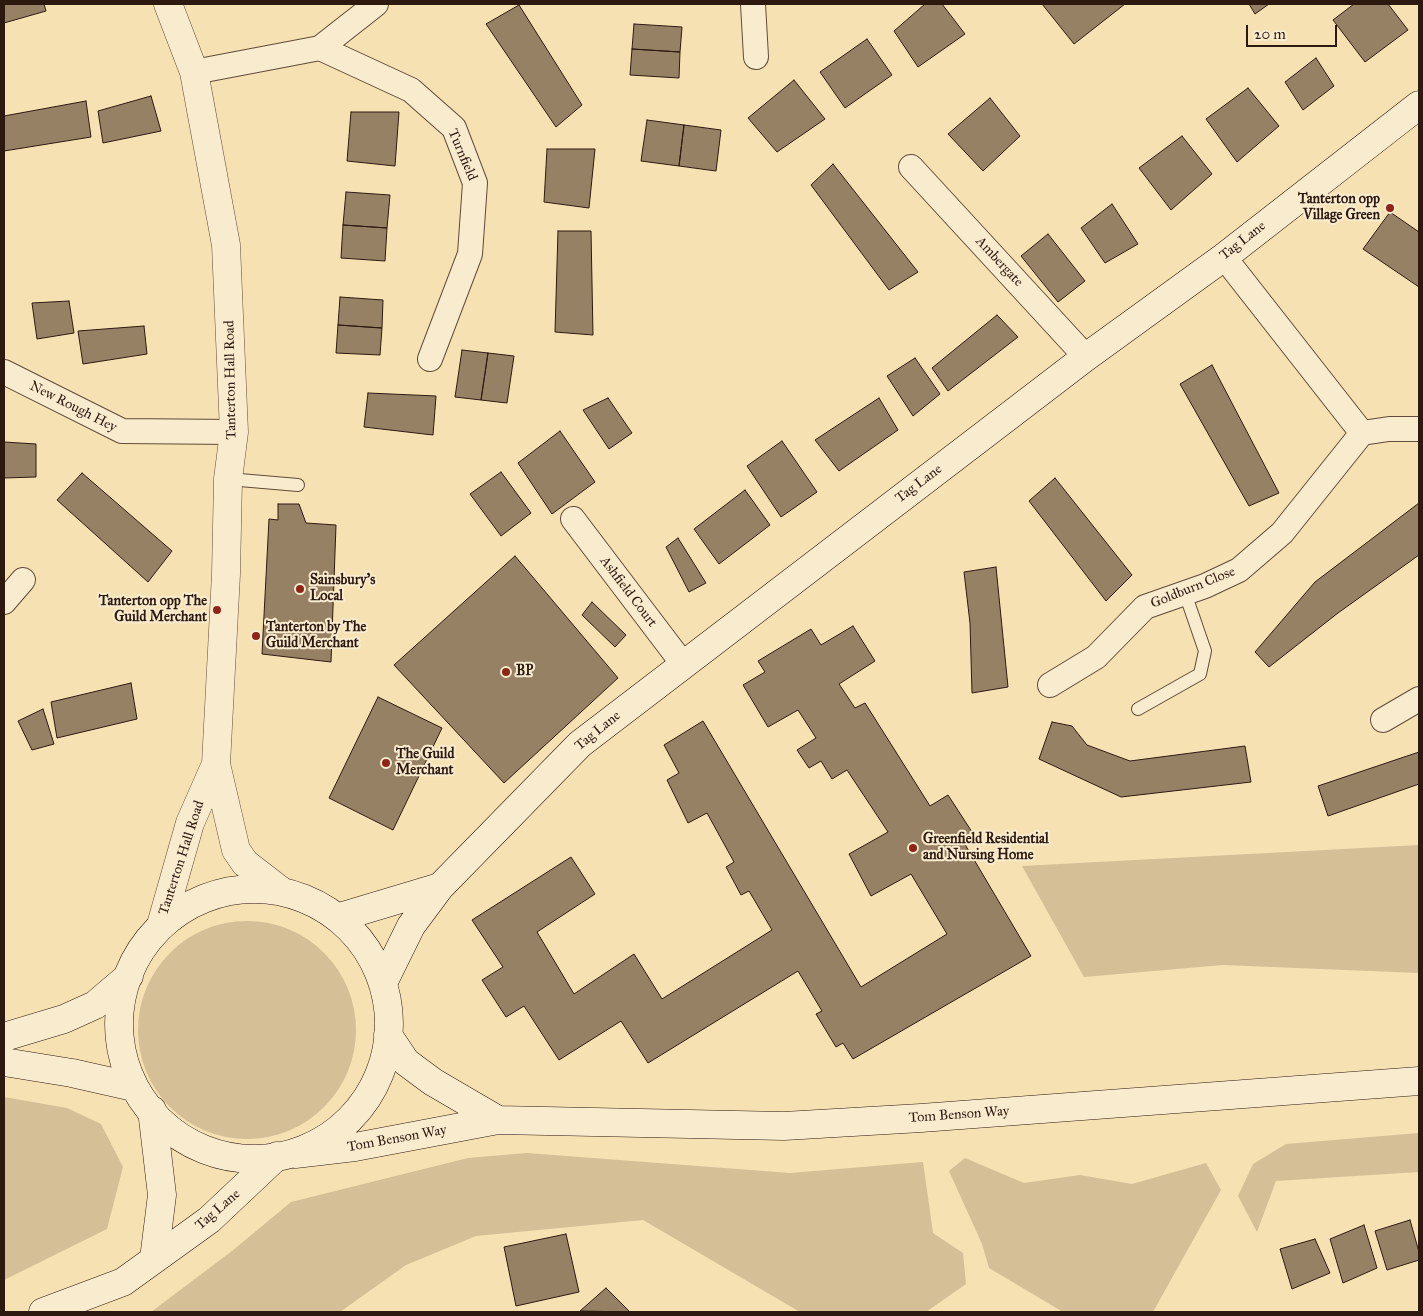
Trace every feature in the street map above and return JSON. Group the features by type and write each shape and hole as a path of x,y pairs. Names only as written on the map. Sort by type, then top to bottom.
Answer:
{"main road":[{"name":"Tanterton Hall Road","path":"168,4 194,72 226,245 234,432 228,479 226,574 216,764 236,850 245,863 280,890"},
{"name":"Tag Lane","path":"383,984 411,926 440,887 580,744 1086,357 1224,257 1419,105"},
{"name":"Tanterton Hall Road","path":"161,925 190,823 216,764"},
{"name":"Tag Lane","path":"340,917 440,887"},
{"path":"134,1087 120,1042 121,999 135,959 161,925 196,901 237,889 280,890 320,904 340,917 378,966 390,1007 387,1054 369,1096 337,1132 286,1155"},
{"path":"4,1037 64,1019 95,1005 129,976"},
{"name":"Tom Benson Way","path":"388,1035 406,1062 433,1082 498,1120"},
{"path":"4,1062 72,1073 134,1087"},
{"name":"Tom Benson Way","path":"134,1087 163,1124 203,1150 248,1160 355,1147 498,1120 784,1126 931,1118 1419,1081"},
{"path":"152,1110 162,1195 154,1259"},
{"name":"Tag Lane","path":"43,1312 124,1282 209,1220 286,1155"}],"street":[{"path":"194,72 320,48 376,4"},
{"path":"753,4 756,57"},
{"name":"Turnfield","path":"320,48 411,90 454,128 475,183 470,254 430,359"},
{"name":"Ambergate","path":"911,167 1086,357"},
{"path":"1224,257 1362,433 1389,429 1419,429"},
{"name":"New Rough Hey","path":"4,372 122,432 234,432"},
{"name":"Goldburn Close","path":"1050,685 1096,657 1145,607 1185,593 1239,570 1282,533 1362,433"},
{"name":"Ashfield Court","path":"573,519 683,664"},
{"path":"4,602 23,580"},
{"path":"1383,720 1419,699"}],"lane":[{"path":"228,479 298,485"},
{"path":"1138,710 1200,674 1205,651 1185,593"}],"shaded area":[{"path":"1419,845 1419,973 1223,965 1084,977 1022,866"},
{"path":"236,921 258,921 279,925 299,934 316,945 332,961 343,978 352,998 356,1030 352,1062 348,1072 338,1091 316,1115 299,1126 279,1135 258,1139 236,1139 215,1135 195,1126 178,1115 162,1099 151,1082 142,1062 138,1041 138,1019 142,998 151,978 162,961 178,945 195,934 215,925"},
{"path":"4,1097 67,1108 101,1124 123,1167 107,1229 4,1280"},
{"path":"1419,1133 1419,1172 1276,1181 1257,1232 1238,1196 1253,1164 1286,1144"},
{"path":"527,1153 790,1173 923,1162 933,1233 963,1253 966,1284 926,1312 800,1312 643,1220 476,1236 406,1265 340,1312 151,1312 232,1251 291,1202 468,1158"},
{"path":"965,1158 1024,1183 1080,1175 1132,1184 1206,1163 1221,1190 1153,1312 1063,1312 989,1268 982,1244 949,1171"}],"building":[{"path":"4,4 44,4 46,11 4,23"},
{"path":"925,4 942,4 965,34 918,67 894,31"},
{"path":"1042,4 1125,4 1074,44"},
{"path":"1249,4 1269,4 1255,14"},
{"path":"1354,4 1388,4 1408,30 1365,62 1333,20"},
{"path":"519,5 582,105 556,127 486,24"},
{"path":"634,24 682,27 680,52 632,49"},
{"path":"867,39 892,75 845,108 820,72"},
{"path":"632,49 680,52 679,78 630,75"},
{"path":"1316,58 1334,86 1303,110 1285,82"},
{"path":"794,80 825,119 777,152 748,118"},
{"path":"1248,88 1279,126 1237,162 1206,119"},
{"path":"151,96 161,131 103,143 98,111"},
{"path":"990,98 1020,136 983,171 948,134"},
{"path":"86,101 91,137 4,151 4,116"},
{"path":"351,112 399,112 395,166 347,161"},
{"path":"647,120 684,125 679,166 641,161"},
{"path":"684,125 721,130 716,171 679,166"},
{"path":"1182,136 1212,174 1171,210 1139,168"},
{"path":"547,149 595,149 589,208 544,202"},
{"path":"833,164 918,272 889,290 811,185"},
{"path":"346,192 390,195 387,228 343,225"},
{"path":"1112,204 1138,244 1105,263 1081,228"},
{"path":"1390,212 1419,232 1419,287 1363,249"},
{"path":"343,225 387,228 385,261 341,258"},
{"path":"558,231 591,231 593,335 555,332"},
{"path":"1048,234 1085,281 1058,302 1021,256"},
{"path":"340,297 383,300 382,328 338,325"},
{"path":"69,301 74,333 37,339 32,303"},
{"path":"997,315 1018,337 948,391 932,368"},
{"path":"338,325 382,328 380,355 336,353"},
{"path":"144,326 147,354 83,364 78,331"},
{"path":"462,350 488,353 481,400 455,397"},
{"path":"488,353 514,356 507,403 481,400"},
{"path":"915,358 940,394 913,416 887,376"},
{"path":"1212,365 1279,493 1249,506 1180,384"},
{"path":"368,393 436,396 433,435 364,427"},
{"path":"608,398 632,433 609,449 583,410"},
{"path":"879,398 898,430 839,471 815,440"},
{"path":"560,431 595,482 552,514 518,463"},
{"path":"782,441 817,492 781,517 747,466"},
{"path":"4,442 36,444 36,477 4,478"},
{"path":"501,472 531,513 501,536 470,494"},
{"path":"82,473 172,551 148,582 57,500"},
{"path":"1055,478 1132,575 1106,601 1029,501"},
{"path":"745,490 770,525 719,564 694,529"},
{"path":"1419,503 1419,555 1338,613 1269,667 1255,652 1315,582"},
{"name":"Sainsbury's Local","path":"278,504 299,504 306,523 336,525 331,662 262,654 269,519 278,520"},
{"path":"678,538 706,583 689,592 666,547"},
{"name":"BP","path":"515,556 618,678 504,783 394,665"},
{"path":"996,567 1008,687 972,693 970,623 964,572"},
{"path":"592,602 626,635 615,647 582,615"},
{"name":"Greenfield Residential and Nursing Home","path":"853,626 875,661 839,684 855,708 865,703 930,806 948,795 974,835 963,841 1031,956 853,1059 843,1043 836,1047 816,1014 822,1011 798,971 648,1063 621,1021 559,1060 524,1006 506,1017 482,980 503,967 472,920 571,857 595,894 537,932 574,994 634,954 662,999 772,930 749,891 741,895 726,867 734,862 707,813 688,823 667,780 679,773 664,745 703,721 861,987 947,934 911,874 871,896 849,854 888,832 847,770 832,779 821,761 809,768 797,750 816,738 798,710 768,727 743,685 765,672 758,661 811,629 821,645"},
{"path":"131,683 137,719 57,738 51,702"},
{"name":"The Guild Merchant","path":"378,697 442,728 393,830 329,798"},
{"path":"43,709 54,744 32,750 18,721"},
{"path":"1052,722 1072,726 1087,745 1130,761 1245,746 1251,782 1121,797 1039,759"},
{"path":"1419,752 1419,784 1328,816 1318,786"},
{"path":"1410,1220 1419,1252 1419,1260 1387,1270 1375,1231"},
{"path":"1364,1225 1377,1268 1343,1283 1330,1239"},
{"path":"566,1234 579,1292 516,1306 504,1247"},
{"path":"1315,1239 1330,1273 1292,1289 1280,1249"},
{"path":"606,1288 630,1312 580,1311"}],"place":[{"name":"Tanterton opp Village Green","path":"1390,208"},
{"name":"Sainsbury's Local","path":"300,589"},
{"name":"Tanterton opp The Guild Merchant","path":"217,610"},
{"name":"Tanterton by The Guild Merchant","path":"256,636"},
{"name":"BP","path":"506,672"},
{"name":"The Guild Merchant","path":"386,763"},
{"name":"Greenfield Residential and Nursing Home","path":"913,848"}]}
